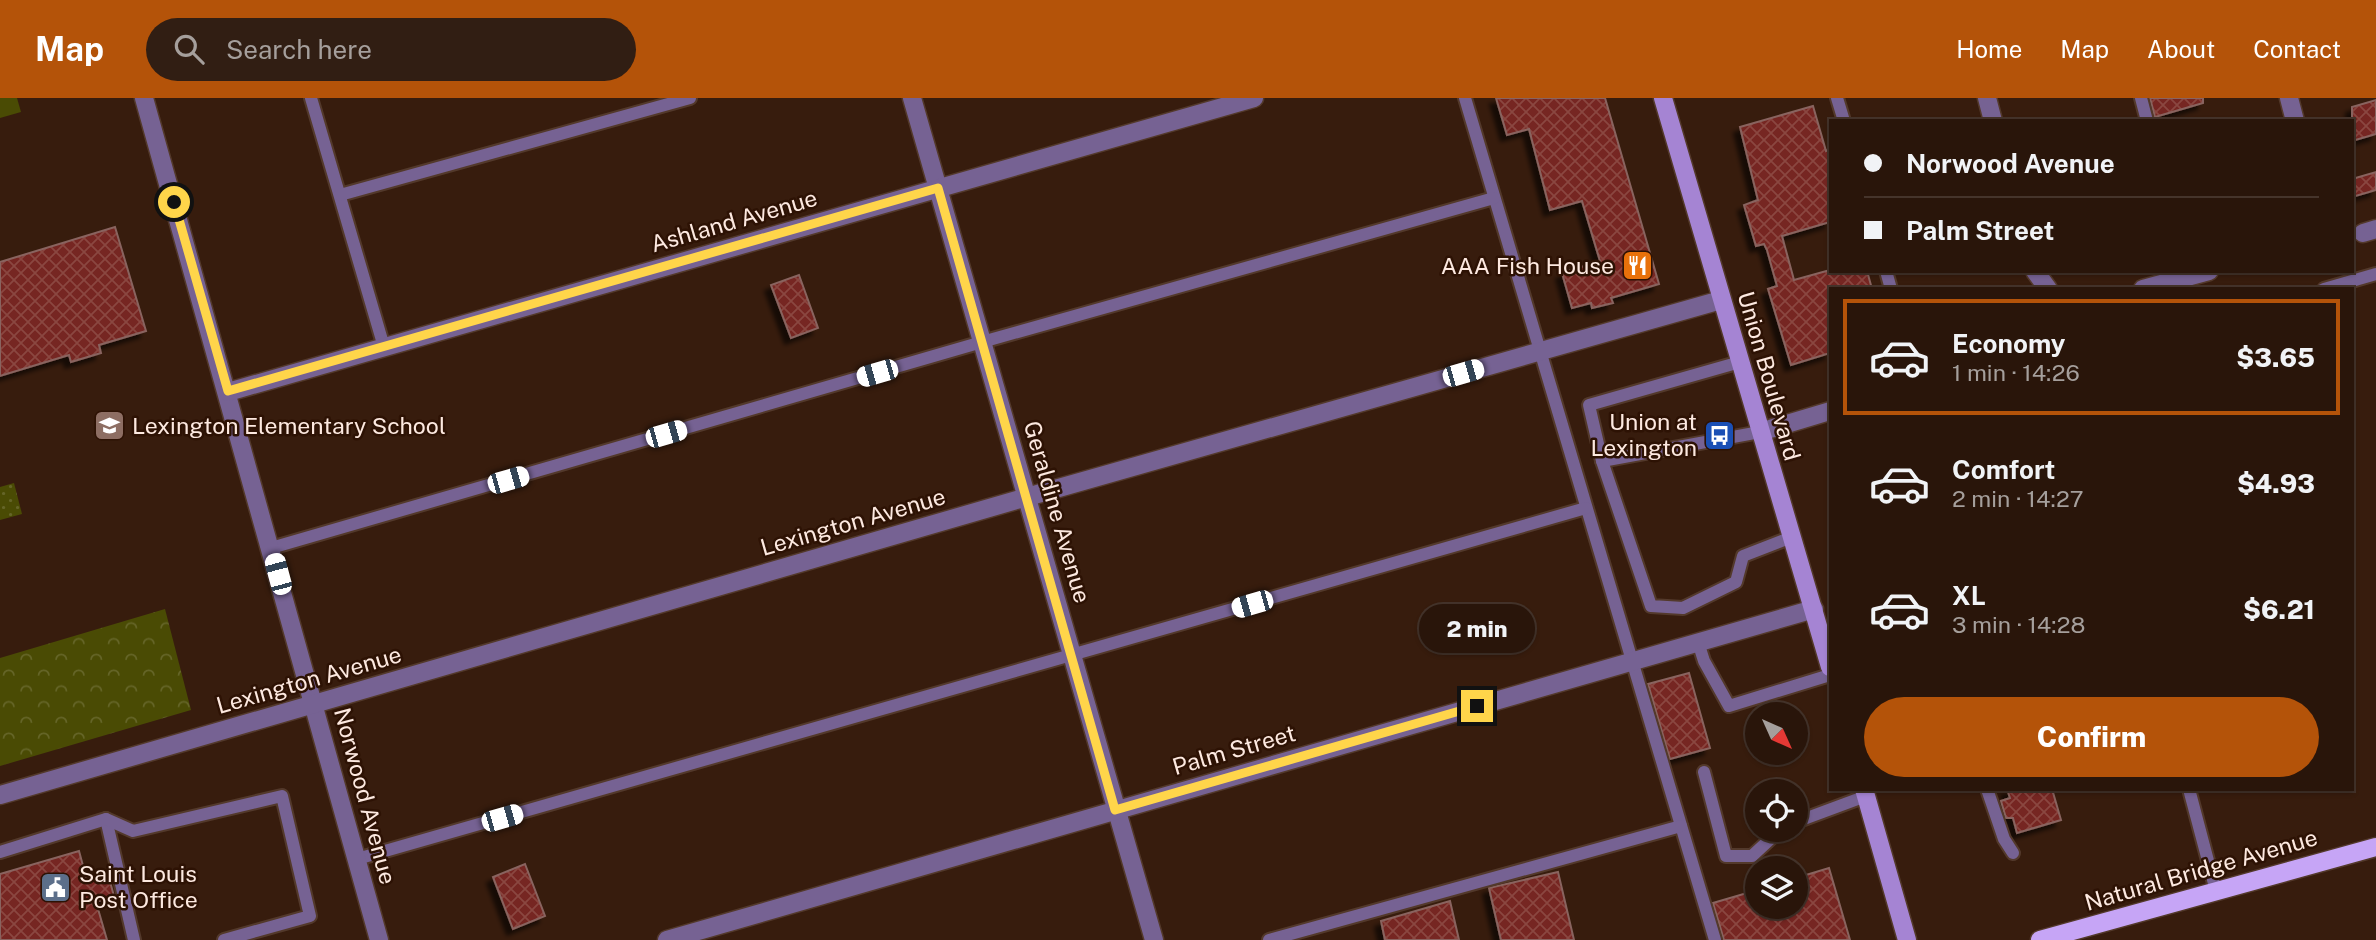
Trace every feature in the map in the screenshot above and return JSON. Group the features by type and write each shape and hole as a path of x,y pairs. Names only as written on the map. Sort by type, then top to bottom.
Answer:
{"main road":[{"name":"Union Boulevard","path":"1663,98 1829,663"},
{"path":"1865,792 1906,940"},
{"name":"Natural Bridge Avenue","path":"2040,940 2376,847"}],"street":[{"name":"Norwood Avenue","path":"144,98 228,391 379,940"},
{"name":"Geraldine Avenue","path":"912,98 1154,940"},
{"name":"Ashland Avenue","path":"228,391 1254,98"},
{"path":"1987,98 1992,119"},
{"path":"2289,98 2294,119"},
{"path":"2149,287 2189,274"},
{"name":"Lexington Avenue","path":"0,795 1027,497 1721,300"},
{"path":"1760,432 1829,411"},
{"name":"Palm Street","path":"667,940 1814,609"}],"lane":[{"path":"312,98 384,347"},
{"path":"340,195 690,98"},
{"path":"1465,98 1715,940"},
{"path":"1837,98 1843,119"},
{"path":"2141,98 2146,119"},
{"path":"271,548 982,342 1494,198"},
{"path":"2332,287 2376,274"},
{"path":"1740,362 1588,404 1602,461 1651,606 1683,608 1736,582 1743,556 1792,537"},
{"path":"1602,461 1760,432"},
{"path":"357,859 1586,508"},
{"path":"1698,642 1704,661 1729,706 1829,675"},
{"path":"1704,772 1726,856 1752,856 1767,842"},
{"path":"1988,791 2004,839 2012,853"},
{"path":"2190,791 2216,891"},
{"path":"1808,817 1865,792"},
{"path":"0,852 106,819 133,831 282,796 310,916 224,940"},
{"path":"106,819 134,940"},
{"path":"1269,940 1681,826"}],"green space":[{"path":"0,98 17,98 21,112 0,118"},
{"path":"14,483 22,514 0,520 0,487"},
{"path":"165,609 191,710 0,766 0,658"}],"building":[{"path":"1496,98 1605,98 1659,284 1611,298 1613,303 1592,308 1591,303 1572,308 1562,273 1600,261 1582,201 1550,210 1529,129 1507,135"},
{"path":"2150,98 2203,98 2203,103 2155,117"},
{"path":"2376,100 2376,134 2354,140 2352,107"},
{"path":"1813,106 1826,151 1829,150 1829,222 1782,236 1794,280 1829,270 1829,273 1868,273 1871,287 1829,287 1829,353 1791,365 1768,289 1777,286 1767,250 1764,244 1756,246 1744,205 1758,200 1740,127"},
{"path":"2376,172 2376,190 2354,196 2354,178"},
{"name":"Lexington Elementary School","path":"115,227 146,331 99,345 101,353 71,362 69,355 0,376 0,262"},
{"path":"799,275 818,328 791,338 771,285"},
{"path":"1689,673 1710,748 1670,759 1648,684"},
{"path":"2008,791 2053,791 2061,820 2017,833 2013,818 2006,818 2001,801 2010,798"},
{"name":"Saint Louis Post Office","path":"79,851 86,877 107,871 114,896 96,902 107,940 0,940 0,874"},
{"path":"525,864 545,916 513,929 493,877"},
{"path":"1829,868 1850,940 1724,940 1713,903 1745,894 1745,919 1808,919 1808,874"},
{"path":"1558,872 1574,940 1501,940 1489,888"},
{"path":"1450,901 1459,940 1385,940 1381,921"}],"place":[{"name":"AAA Fish House","path":"1637,266"},
{"name":"Lexington Elementary School","path":"109,426"},
{"name":"Union at Lexington","path":"1720,435"},
{"name":"Saint Louis Post Office","path":"56,887"}],"route":[{"path":"174,202 228,391 938,188 1115,810 1477,706"}]}
